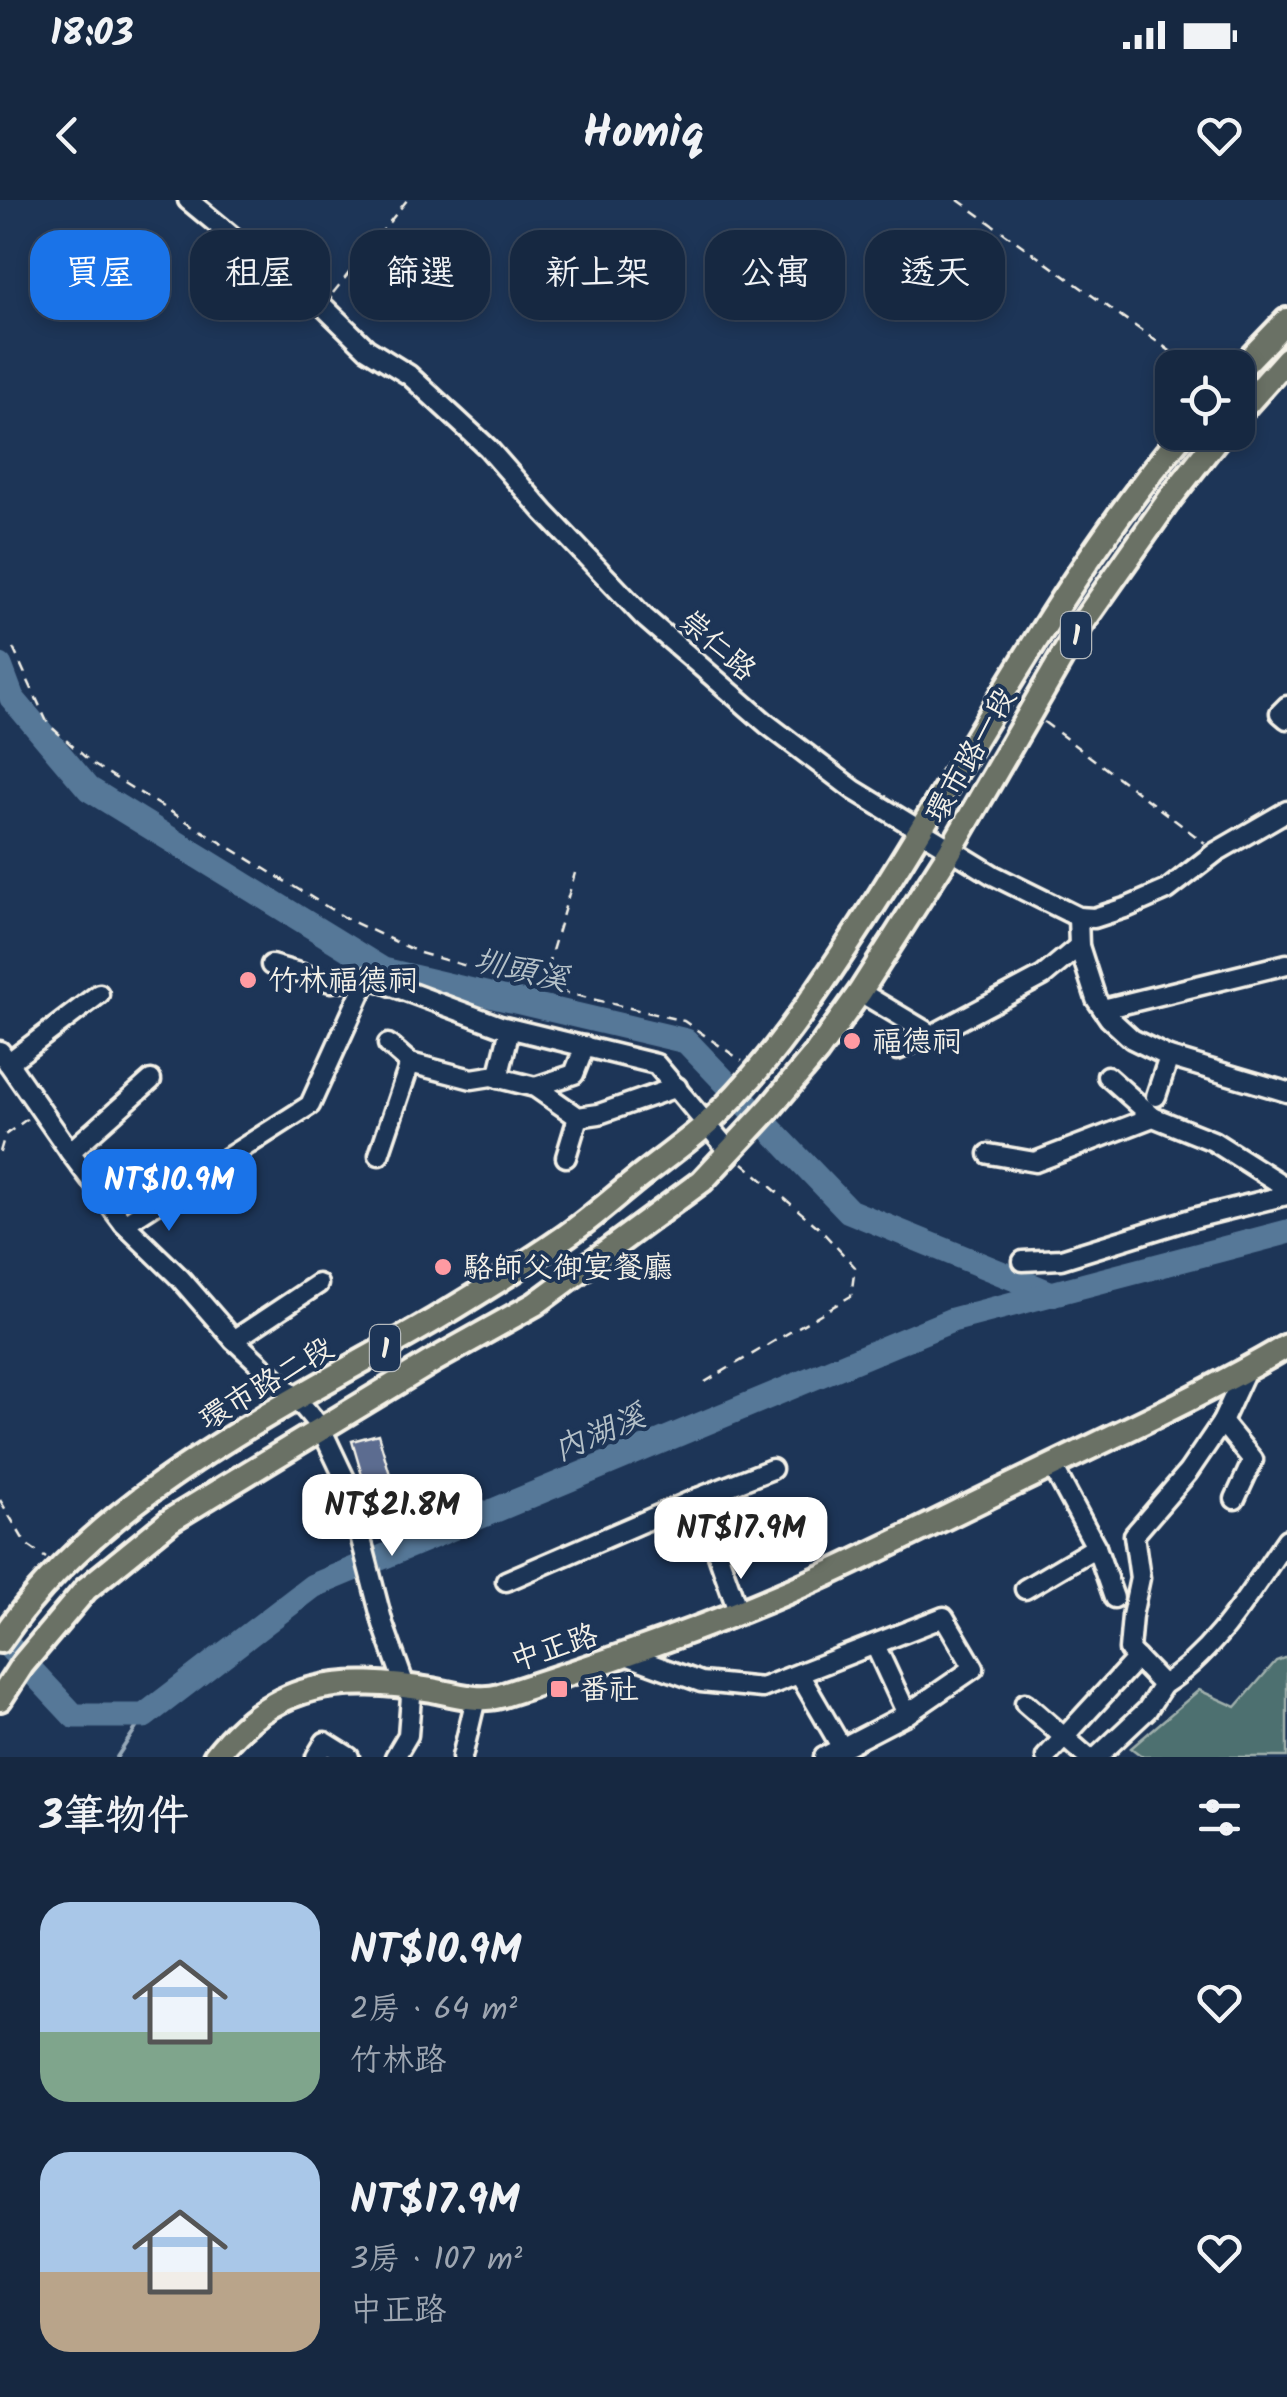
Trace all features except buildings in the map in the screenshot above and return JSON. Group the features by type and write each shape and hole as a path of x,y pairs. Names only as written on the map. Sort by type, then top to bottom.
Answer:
{"main road":[{"path":"1255,353 1287,320"},
{"path":"1255,395 1287,359"},
{"name":"環市路一段","path":"922,830 1059,602 1142,482 1169,450"},
{"name":"環市路一段","path":"730,1152 818,1052 860,992 950,850 1079,628 1208,450"},
{"name":"1","path":"708,1123 792,1026 922,830"},
{"name":"環市路二段","path":"59,1568 169,1477 570,1234 708,1123"},
{"name":"1","path":"0,1699 22,1665 86,1589 171,1520 534,1304 702,1181 730,1152"},
{"name":"中正路","path":"215,1757 253,1719 281,1700 312,1688 368,1682 494,1698 626,1655 824,1576 1138,1426 1287,1346"},
{"name":"1","path":"0,1642 59,1568"}],"street":[{"name":"崇仁路","path":"188,200 224,230"},
{"name":"崇仁路","path":"330,313 367,348 409,375 488,448 644,617 767,724 854,790 950,850 1078,916"},
{"path":"1287,706 1280,713 1287,719"},
{"path":"1287,810 1216,852 1167,890 1094,918 1078,916 1079,946 1096,999 1132,1040 1169,1058 1287,1092"},
{"path":"897,1050 1043,976 1079,946"},
{"path":"1103,1009 1287,964"},
{"path":"270,965 331,982 368,976 510,1028 656,1064 730,1152"},
{"path":"124,1224 310,1105 368,976"},
{"path":"860,992 932,1035"},
{"path":"99,994 4,1057 124,1224 321,1428 355,1506 383,1624 412,1697 408,1735 395,1757"},
{"path":"498,1078 510,1028"},
{"path":"388,1044 410,1063 472,1079 491,1076 535,1087 578,1117 599,1114 677,1088"},
{"path":"535,1087 574,1074 584,1046"},
{"path":"1156,1096 1169,1058"},
{"path":"379,1155 410,1063"},
{"path":"1107,1076 1153,1117 1213,1141 1287,1191"},
{"path":"70,1152 151,1080"},
{"path":"566,1157 578,1117"},
{"path":"989,1154 1035,1162 1153,1117"},
{"path":"1023,1261 1062,1259 1287,1191"},
{"path":"234,1340 318,1284"},
{"path":"1163,1685 1128,1650 1140,1578 1134,1535 1188,1472 1222,1422 1246,1370"},
{"path":"1222,1422 1254,1460 1236,1499"},
{"path":"1052,1465 1096,1547 1114,1598"},
{"path":"506,1581 772,1469"},
{"path":"698,1498 738,1612"},
{"path":"1098,1757 1146,1710 1163,1685 1207,1646 1287,1539"},
{"path":"1025,1589 1096,1547"},
{"path":"626,1655 701,1682 762,1688 944,1617 974,1668 908,1714 824,1757"},
{"path":"875,1644 908,1714"},
{"path":"1046,1757 1136,1658"},
{"path":"799,1674 842,1748"},
{"path":"462,1757 476,1698"},
{"path":"1025,1703 1087,1757"},
{"path":"316,1757 325,1742 350,1757"}],"path":[{"path":"330,297 407,200"},
{"path":"958,200 1169,350"},
{"path":"12,648 48,724 94,765 347,919 420,953 684,1022 753,1074"},
{"path":"1030,712 1216,852"},
{"path":"542,987 575,873"},
{"path":"0,1152 6,1135 40,1109"},
{"path":"705,1382 851,1296 854,1267 818,1226 730,1152"},
{"path":"0,1500 26,1544 59,1568"}],"green space":[{"path":"1287,1657 1287,1757 1143,1757 1131,1748 1199,1690 1236,1707 1276,1661"}],"waterway":[{"name":"圳頭溪","path":"0,666 12,698 89,789 383,970 686,1041 849,1211 1052,1294"},
{"name":"內湖溪","path":"0,1637 74,1716 144,1716 313,1586 952,1320 1287,1232"},
{"path":"117,1757 144,1716"}],"place":[{"name":"竹林福德祠","path":"248,980"},
{"name":"福德祠","path":"852,1041"},
{"name":"駱師父御宴餐廳","path":"443,1267"},
{"name":"番社","path":"559,1689"}]}
